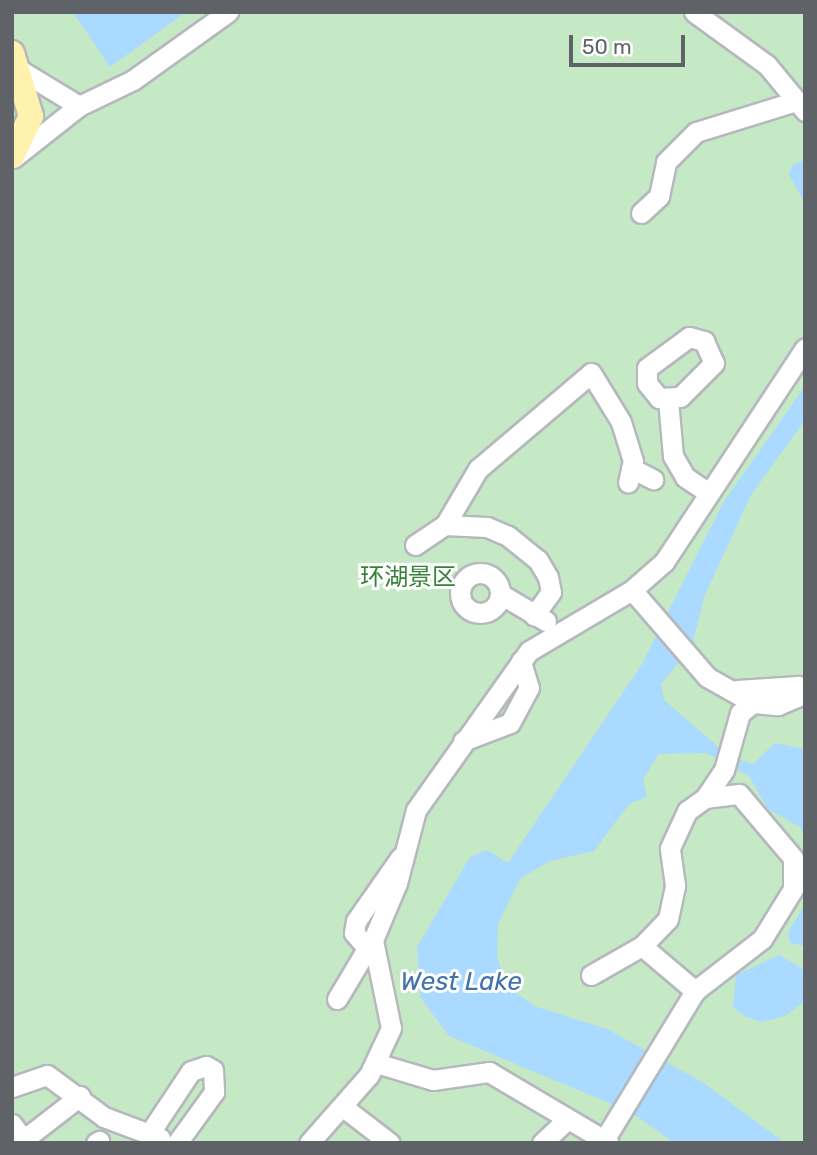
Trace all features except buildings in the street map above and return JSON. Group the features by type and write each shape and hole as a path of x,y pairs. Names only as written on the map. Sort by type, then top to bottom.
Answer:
{"main road":[{"path":"12,157 30,116 15,64"}],"street":[{"path":"12,157 79,106 133,80 228,12"},
{"path":"641,213 659,196 666,162 696,132 801,106 767,65 694,12"},
{"path":"15,64 79,106"},
{"path":"337,999 371,950 416,810 463,741 522,661 561,629 632,590 664,562 805,348"},
{"path":"415,545 445,525 478,469 591,373 621,422 629,475 653,479"},
{"path":"668,400 673,457 685,477 709,493"},
{"path":"445,525 487,527 538,560 551,592 534,615"},
{"path":"632,590 693,663 737,690 752,703 778,705 804,697 798,686 737,690"},
{"path":"502,595 561,629"},
{"path":"463,741 510,723 529,688 522,661"},
{"path":"591,975 642,946 675,904 673,833 705,798 724,770 740,713 752,703"},
{"path":"376,1063 433,1080 489,1072 606,1142 695,991 741,961 775,924 793,889 799,854 739,793 705,798"},
{"path":"642,946 695,991"},
{"path":"309,1143 343,1107 376,1063 391,1028 371,950"},
{"path":"12,1087 47,1075 80,1096 104,1117 159,1137 191,1071 206,1066 213,1070 214,1091 177,1143"},
{"path":"12,1124 22,1138 34,1139 80,1096"},
{"path":"343,1107 390,1143"},
{"path":"542,1143 567,1120"}],"green space":[{"name":"环湖景区","path":"12,12 805,12 805,1143 12,1143"}],"water":[{"path":"73,12 186,12 110,67"},
{"path":"805,160 805,203 789,175 792,165"},
{"name":"West Lake","path":"805,386 805,420 751,495 704,597 692,646 661,684 664,700 730,757 753,764 775,743 805,749 805,837 800,827 768,809 749,776 706,753 659,754 643,779 647,797 629,804 594,851 550,861 520,879 498,924 497,956 506,985 534,1006 609,1030 702,1082 785,1143 674,1143 631,1112 449,1036 420,997 417,947 470,857 487,850 508,863 642,664 723,503"},
{"path":"805,904 805,946 790,943 788,932"},
{"path":"779,955 805,970 805,1001 785,1016 761,1022 746,1017 733,1007 736,975"}]}
